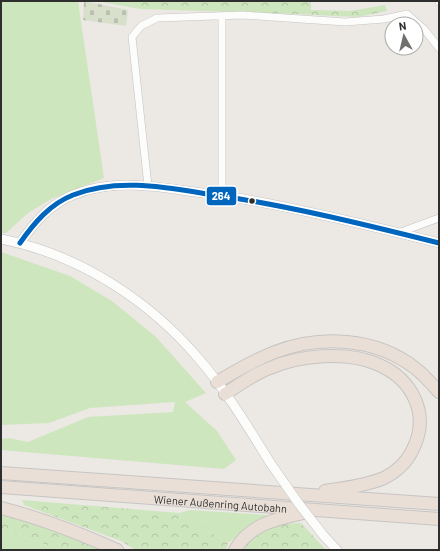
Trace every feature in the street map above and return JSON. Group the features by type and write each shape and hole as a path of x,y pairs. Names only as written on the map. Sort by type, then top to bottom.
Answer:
{"highway":[{"path":"217,382 243,367 276,352 308,344 342,341 374,346 402,359 415,368 439,392"},
{"path":"225,394 253,376 271,367 298,360 320,357 349,357 377,364 398,376 406,385 417,403 420,423 416,444 404,463 385,477 372,482 357,486 305,494"},
{"name":"Wiener Außenring Autobahn","path":"1,473 439,504"},
{"name":"Wiener Außenring Autobahn","path":"1,487 439,519"},
{"path":"1,508 78,533 117,550"},
{"path":"235,550 240,542 258,527 282,517 317,510"}],"main road":[{"path":"20,243 39,218 61,201 91,189 125,185 148,186 222,196 303,210 439,243"},
{"path":"1,239 20,243 44,251 96,274 146,307 166,324 200,360 217,382 299,504 337,550"}],"street":[{"path":"148,186 132,37 141,26 157,18 243,15 344,22 384,19 407,14 424,29 438,45"},
{"path":"222,16 222,196"},
{"path":"398,233 439,218"}],"green space":[{"path":"1,1 78,1 104,178 51,199 28,213 6,233 1,233"},
{"path":"84,1 128,10 126,26 83,20"},
{"path":"97,1 128,1 140,9"},
{"path":"128,1 311,1 311,10 350,11 385,5 387,11 358,17 140,9"},
{"path":"1,252 70,276 112,301 156,337 206,393 185,402 217,431 236,460 224,469 1,450 1,439 9,438 28,442 88,417 173,412 175,402 90,408 49,423 1,425"},
{"path":"22,500 179,513 228,543 226,550 136,550 121,541 24,505"},
{"path":"190,510 267,515 228,543 179,513"},
{"path":"1,515 29,520 105,550 62,550 1,529"},
{"path":"301,523 326,550 243,550 258,533 280,524"},
{"path":"1,529 62,550 1,550"}],"transit line":[{"name":"264","path":"20,243 43,215 57,203 73,195 89,190 123,185 157,187 237,198 295,209 439,243"}]}
